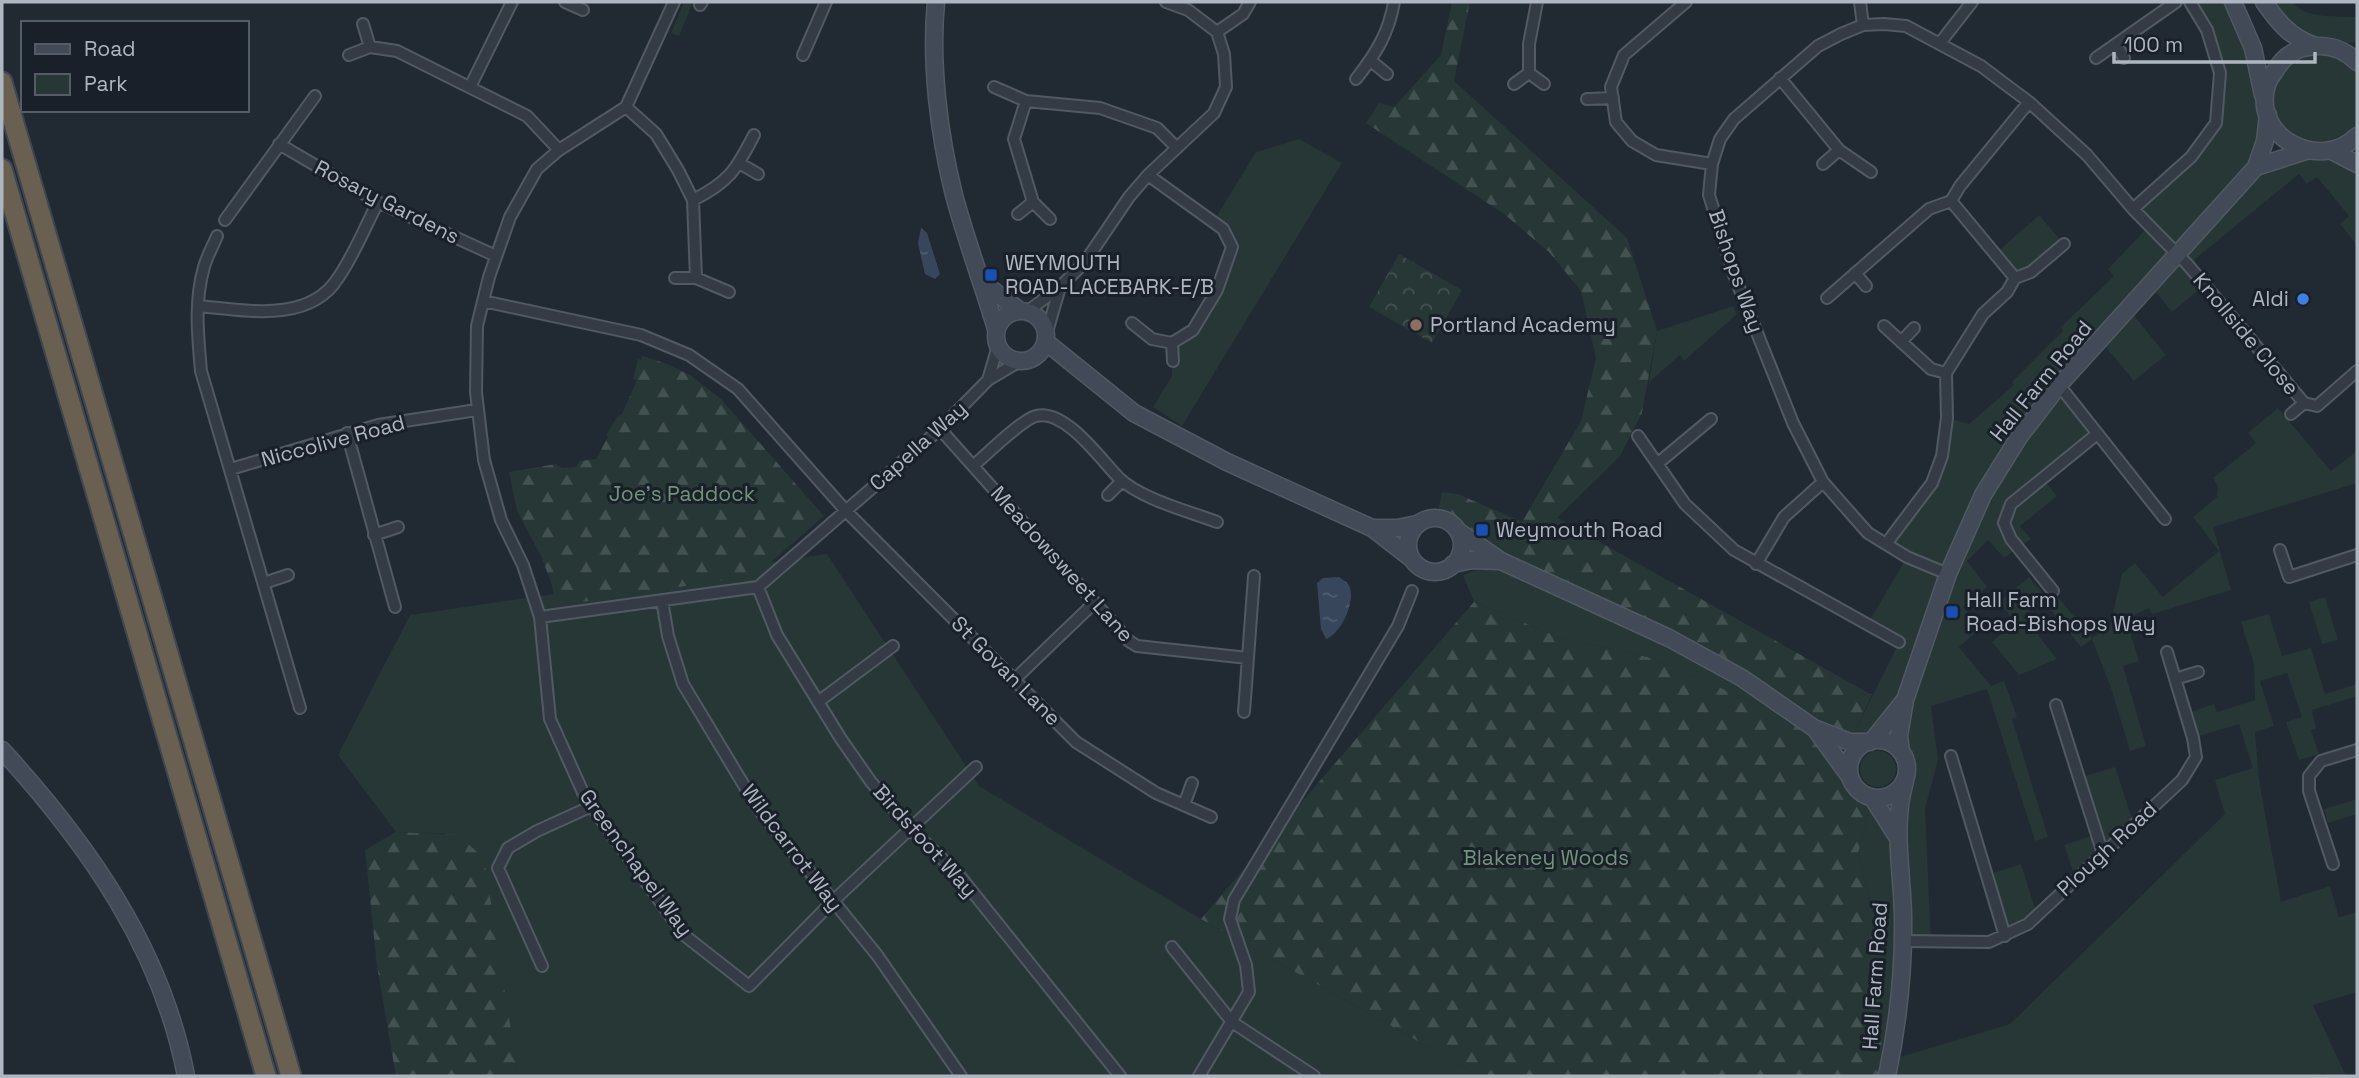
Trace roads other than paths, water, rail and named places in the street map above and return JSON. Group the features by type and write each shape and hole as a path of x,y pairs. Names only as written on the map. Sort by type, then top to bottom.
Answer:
{"highway":[{"path":"2,82 291,1076"},
{"path":"2,169 266,1076"}],"street":[{"path":"470,87 512,2"},
{"path":"565,2 583,10"},
{"path":"674,2 626,107 656,134 692,200 696,278"},
{"path":"803,55 827,2"},
{"path":"936,2 934,25 939,120 954,195 997,338 1007,357 1080,370"},
{"path":"997,338 1002,318 1024,311 1060,287 1085,262 1129,197 1214,113 1226,87 1224,54 1217,32 1188,10 1166,2"},
{"path":"1217,32 1243,14 1250,2"},
{"path":"1356,79 1371,61 1385,37 1394,2"},
{"path":"1529,73 1529,44 1538,2"},
{"path":"1686,2 1624,55 1611,86 1616,122 1632,141 1656,155 1712,164"},
{"path":"1860,2 1863,25"},
{"path":"1941,43 1972,2"},
{"path":"2096,58 2176,2"},
{"path":"2133,209 2191,156 2216,123 2220,73 2207,30 2190,2"},
{"path":"2233,2 2253,48 2273,126 2284,140 2306,151"},
{"path":"2263,2 2285,30 2297,40 2344,52 2357,62"},
{"path":"363,24 370,47"},
{"name":"Bishops Way","path":"1948,574 1907,557 1868,533 1823,482 1793,423 1734,275 1709,195 1712,164 1720,139 1734,119 1818,46 1863,25 1906,26 1986,69 2029,102 2087,155 2176,254"},
{"path":"2267,109 2267,85 2279,62 2295,51 2320,45 2357,42"},
{"path":"2116,44 2124,58"},
{"path":"349,55 370,47 397,51 527,116 559,150"},
{"path":"1371,61 1387,74"},
{"path":"1529,73 1544,84"},
{"path":"1514,85 1529,73"},
{"path":"1780,78 1839,150 1871,172"},
{"path":"994,87 1026,101 1100,108 1157,128 1177,148"},
{"path":"225,220 315,96"},
{"path":"1587,99 1613,98"},
{"path":"1026,101 1014,139 1033,202 1050,219"},
{"path":"1827,298 1929,209 1951,201 1959,186 2029,102"},
{"name":"Greenchapel Way","path":"626,107 559,150 537,169 510,217 477,326 477,410 484,460 501,520 523,565 540,617 550,719 585,797 684,935 748,986 832,902"},
{"name":"Hall Farm Road","path":"1901,752 1899,736 1905,699 1948,574 1983,495 2019,437 2059,385 2256,167 2265,141 2267,109"},
{"path":"692,200 725,181 740,163 754,135"},
{"path":"2332,150 2357,136"},
{"name":"Rosary Gardens","path":"279,144 378,202 496,257"},
{"path":"1823,164 1839,150"},
{"path":"2332,150 2357,164"},
{"name":"Hall Farm Road","path":"2256,167 2306,151 2332,150"},
{"path":"740,163 758,174"},
{"path":"1132,323 1152,339 1172,343 1193,330 1217,290 1232,247 1223,229 1148,176"},
{"path":"1951,201 2015,278"},
{"path":"198,306 273,312 306,305 326,293 338,279 378,202"},
{"path":"1018,214 1033,202"},
{"path":"217,236 204,267 198,306 197,331 201,372 300,708"},
{"path":"1885,544 1932,483 1942,456 1947,418 1946,373 1983,314 2007,292 2015,278 2031,272 2064,244"},
{"name":"Knollside Close","path":"2176,254 2188,264 2304,403 2291,414"},
{"path":"1855,273 1866,286"},
{"path":"675,278 696,278 729,292"},
{"path":"982,282 1040,319 1046,337 1080,370 1134,413 1227,462 1372,528 1419,567 1434,572 1472,561 1501,561"},
{"path":"1026,360 1038,355 1060,287"},
{"name":"St Govan Lane","path":"483,301 641,335 689,355 738,389 846,511 1076,742 1156,793 1212,817"},
{"path":"1884,326 1931,369 1946,373"},
{"path":"1902,342 1914,328"},
{"name":"Capella Way","path":"988,380 997,338"},
{"path":"1172,343 1173,361"},
{"name":"Capella Way","path":"758,587 940,429 988,380 1026,360"},
{"path":"2304,403 2317,406 2357,371"},
{"path":"2059,385 2165,519"},
{"name":"Niccolive Road","path":"230,469 378,425 477,410"},
{"path":"973,466 1033,417 1045,415 1067,424 1122,481 1147,495 1217,522"},
{"path":"1657,464 1711,419"},
{"name":"Meadowsweet Lane","path":"940,429 1129,641 1137,646 1248,658"},
{"path":"347,433 396,607"},
{"path":"2053,591 2011,539 2004,523 2011,504 2097,434"},
{"path":"1638,436 1685,504 1734,550 1899,642"},
{"path":"1108,495 1122,481"},
{"path":"1756,564 1784,517 1823,482"},
{"path":"1372,528 1398,528 1438,518 1451,523 1458,531 1501,561 1669,638 1742,678 1814,728 1850,742 1888,743 1901,752 1907,766 1905,781 1891,795 1872,797 1855,787 1836,754 1814,728"},
{"path":"1412,559 1408,544 1417,524"},
{"path":"374,535 397,527"},
{"path":"1453,565 1461,549 1458,531"},
{"path":"2280,550 2289,577 2357,555"},
{"path":"264,583 288,575"},
{"path":"1244,712 1254,576"},
{"path":"540,617 758,587"},
{"name":"Birdsfoot Way","path":"758,587 776,635 871,782 911,829 959,875 1119,1076"},
{"path":"1199,1076 1249,992 1246,965 1230,919 1234,900 1398,626 1412,591"},
{"name":"Wildcarrot Way","path":"662,600 668,636 683,684 757,807 877,955 961,1076"},
{"path":"1015,679 1094,603"},
{"path":"818,702 894,646"},
{"name":"Plough Road","path":"1903,941 1989,942 2028,924 2182,779 2196,757 2193,737 2167,652"},
{"path":"2175,679 2198,672"},
{"name":"Hall Farm Road","path":"1871,742 1905,699"},
{"path":"2056,705 2103,854"},
{"path":"1851,778 1851,760 1862,746 1871,742"},
{"path":"2,750 61,818 120,903 151,963 178,1037 186,1076"},
{"path":"2333,864 2309,791 2309,776 2321,761 2357,750"},
{"path":"1951,756 2006,936"},
{"path":"832,902 976,767"},
{"name":"Hall Farm Road","path":"1887,1076 1897,1026 1903,941 1897,838 1900,796 1905,781"},
{"path":"1184,805 1192,783"},
{"name":"Hall Farm Road","path":"1872,797 1897,838"},
{"path":"541,966 498,868 508,848 537,831 592,806"},
{"path":"1172,947 1233,1022 1314,1076"}],"water":[{"path":"921,228 927,233 940,274 935,279 925,274 918,243"},
{"path":"1339,577 1351,590 1351,598 1342,623 1332,636 1326,639 1321,629 1317,583 1323,578"}],"place":[{"name":"WEYMOUTH ROAD-LACEBARK-E/B","path":"991,275"},
{"name":"Aldi","path":"2303,299"},
{"name":"Portland Academy","path":"1416,325"},
{"name":"Weymouth Road","path":"1482,530"},
{"name":"Hall Farm Road-Bishops Way","path":"1952,612"}],"park label":[{"name":"Joe's Paddock","path":"682,494"},
{"name":"Blakeney Woods","path":"1546,858"}]}
